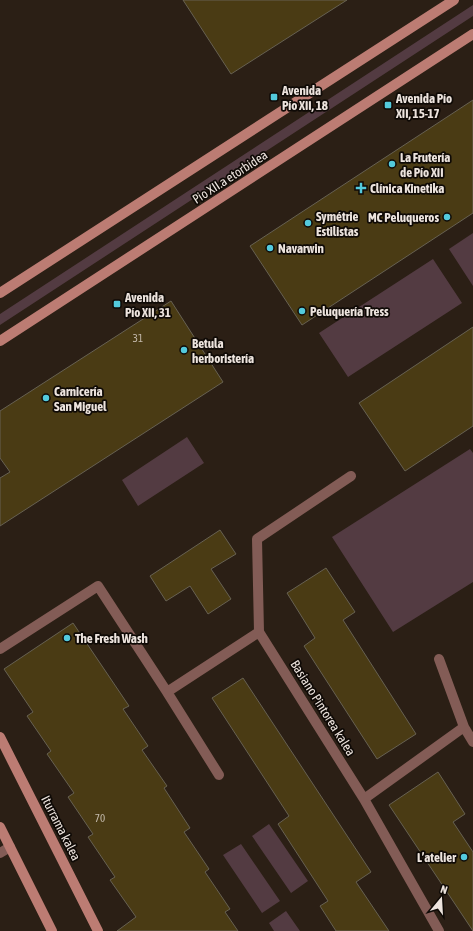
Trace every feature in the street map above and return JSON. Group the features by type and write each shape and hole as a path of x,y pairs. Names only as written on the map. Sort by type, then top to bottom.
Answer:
{"main road":[{"name":"Pio XII.a etorbidea","path":"0,293 454,0"},
{"name":"Pio XII.a etorbidea","path":"0,341 473,34"},
{"name":"Iturrama kalea","path":"0,737 98,931"},
{"path":"0,827 52,931"}],"street":[{"path":"167,692 259,632 257,539 351,476"},
{"path":"0,649 98,586 219,775"},
{"name":"Basiano Pintorea kalea","path":"259,632 364,799 439,931"},
{"path":"439,659 464,728 473,742"},
{"path":"364,799 464,728"},
{"path":"0,853 10,847"}],"shaded area":[{"path":"473,5 473,16 0,325 0,314"},
{"path":"473,233 473,286 449,249"},
{"path":"433,259 462,303 348,377 319,333"},
{"path":"187,437 204,463 138,506 122,480"},
{"path":"470,449 473,453 473,582 393,632 332,537"},
{"path":"269,824 308,881 291,893 252,836"},
{"path":"241,844 280,901 262,913 223,855"},
{"path":"286,911 300,931 274,931 269,923"}],"building":[{"path":"183,0 347,0 231,74"},
{"path":"473,100 473,213 302,325 250,246"},
{"path":"171,301 223,382 0,526 0,478 10,472 0,458 0,411"},
{"path":"473,327 473,426 405,471 359,403"},
{"path":"220,530 236,554 211,569 231,599 208,614 190,586 166,601 150,576"},
{"path":"326,568 355,612 343,620 416,734 377,759 304,646 315,638 287,593"},
{"path":"73,623 129,706 123,709 148,746 142,750 167,786 164,788 190,828 184,832 209,869 205,872 230,909 225,912 238,931 117,931 136,917 110,880 115,877 88,837 93,834 68,797 74,793 47,754 51,751 27,716 33,712 4,669"},
{"path":"243,678 371,872 356,882 389,931 336,931 320,906 328,901 278,824 289,816 212,698"},
{"path":"438,772 465,814 453,822 473,852 473,931 389,805"}],"place":[{"name":"Avenida Pío XII, 18","path":"274,97"},
{"name":"Avenida Pío XII, 15-17","path":"388,105"},
{"name":"La Frutería de Pío XII","path":"392,164"},
{"name":"Clínica Kinetika","path":"361,188"},
{"name":"MC Peluqueros","path":"447,217"},
{"name":"Symétrie Estilistas","path":"308,223"},
{"name":"Navarwin","path":"270,248"},
{"name":"Avenida Pío XII, 31","path":"117,304"},
{"name":"Peluquería Tress","path":"302,311"},
{"name":"Betula herboristería","path":"184,350"},
{"name":"Carnicería San Miguel","path":"46,398"},
{"name":"The Fresh Wash","path":"67,638"},
{"name":"L’atelier","path":"464,857"}]}
